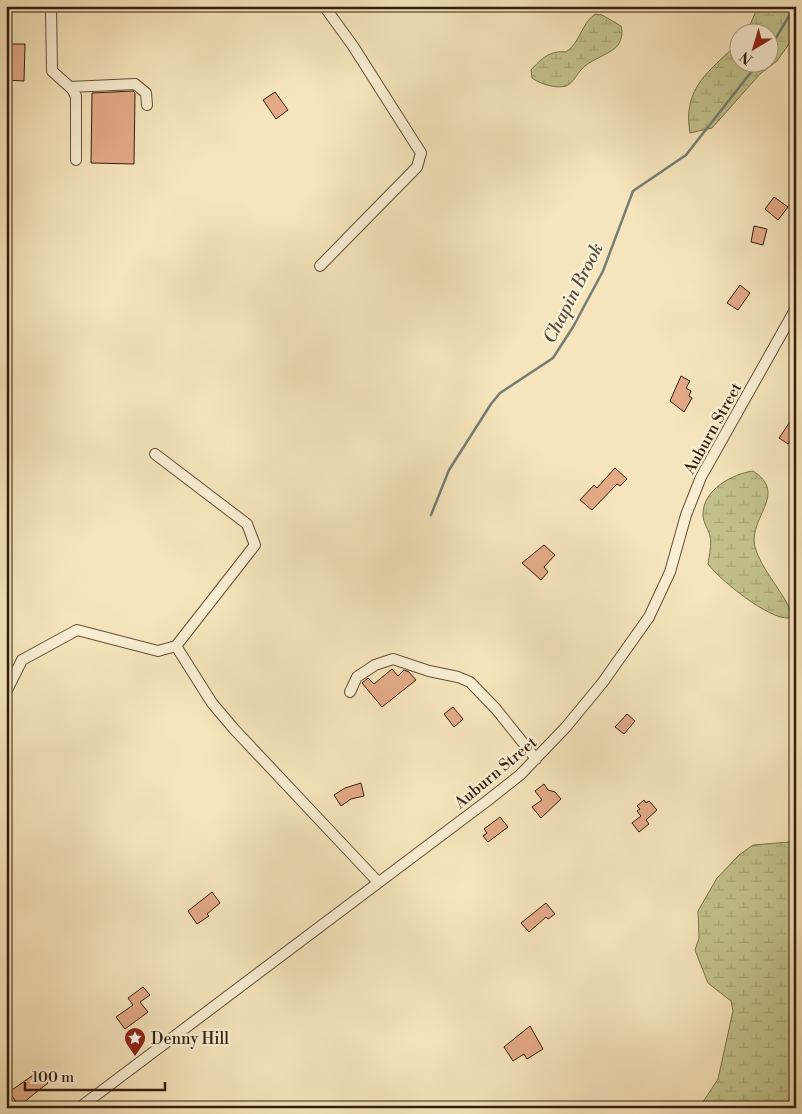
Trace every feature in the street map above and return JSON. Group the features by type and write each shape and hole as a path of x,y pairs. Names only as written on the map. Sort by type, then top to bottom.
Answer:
{"street":[{"path":"51,6 52,71 70,87 76,96 76,160"},
{"path":"320,266 417,167 421,153 324,6"},
{"path":"70,87 135,84 146,93 147,105"},
{"name":"Auburn Street","path":"79,1108 487,801 536,759 603,682 649,617 670,572 686,515 701,477 796,308"},
{"path":"6,692 22,660 77,630 158,651 176,646 255,545 248,524 154,454"},
{"path":"176,646 212,703 234,730 378,882"},
{"path":"350,692 357,677 375,665 393,658 444,675 458,677 470,682 536,759"}],"green space":[{"path":"760,6 796,6 796,34 780,57 780,22 751,22"},
{"path":"595,14 602,15 621,26 621,38 616,48 585,66 566,86 549,85 532,78 531,70 542,59 555,52 566,52 571,48 590,18"},
{"path":"730,51 730,72 763,72 712,128 690,133 690,103 694,92 709,71"},
{"path":"753,471 763,480 768,488 768,497 754,536 755,547 765,570 788,605 791,614 789,618 770,613 746,598 708,564 711,539 704,520 704,505 713,491 720,485 736,476"},
{"path":"796,838 796,1108 699,1108 718,1079 733,1011 731,1001 708,983 695,950 699,938 698,911 717,878 739,855 753,845 789,842"}],"building":[{"path":"6,44 25,44 24,81 6,80"},
{"path":"133,91 135,93 134,164 91,163 92,93"},
{"path":"275,92 288,110 276,119 263,100"},
{"path":"774,197 788,207 778,220 765,209"},
{"path":"754,226 767,229 763,245 751,242"},
{"path":"740,285 750,293 738,310 727,303"},
{"path":"681,376 690,381 686,388 691,391 689,396 692,398 684,412 670,401"},
{"path":"796,413 796,431 788,444 779,438"},
{"path":"615,468 627,479 620,486 617,484 592,510 580,500 594,485 597,488"},
{"path":"544,545 555,555 544,567 548,572 541,580 522,563"},
{"path":"392,669 398,676 404,670 409,672 416,680 382,707 362,683 368,678 374,684"},
{"path":"453,707 463,719 454,727 444,714"},
{"path":"627,714 635,721 624,734 615,727"},
{"path":"361,783 364,796 351,799 341,806 334,795 345,788"},
{"path":"544,784 548,790 555,792 561,799 541,818 532,807 542,800 535,791"},
{"path":"644,800 646,803 649,801 657,810 646,820 649,824 639,832 632,823 641,816 637,811 640,809 637,806"},
{"path":"500,817 508,827 488,842 483,836 487,833 484,829"},
{"path":"212,892 220,903 207,914 209,916 197,924 188,911"},
{"path":"546,903 555,914 548,919 546,917 529,932 521,923"},
{"path":"143,987 150,995 140,1002 148,1012 125,1029 116,1017 133,1005 128,998"},
{"path":"530,1026 543,1049 527,1059 524,1054 513,1061 504,1047"},
{"path":"39,1071 48,1083 19,1106 9,1092"}],"waterway":[{"name":"Chapin Brook","path":"780,31 795,6"},
{"name":"Chapin Brook","path":"431,515 449,470 491,404 500,393 553,358 573,327 603,271 633,191 686,155 751,72"}],"place":[{"name":"Denny Hill","path":"135,1057"}]}
